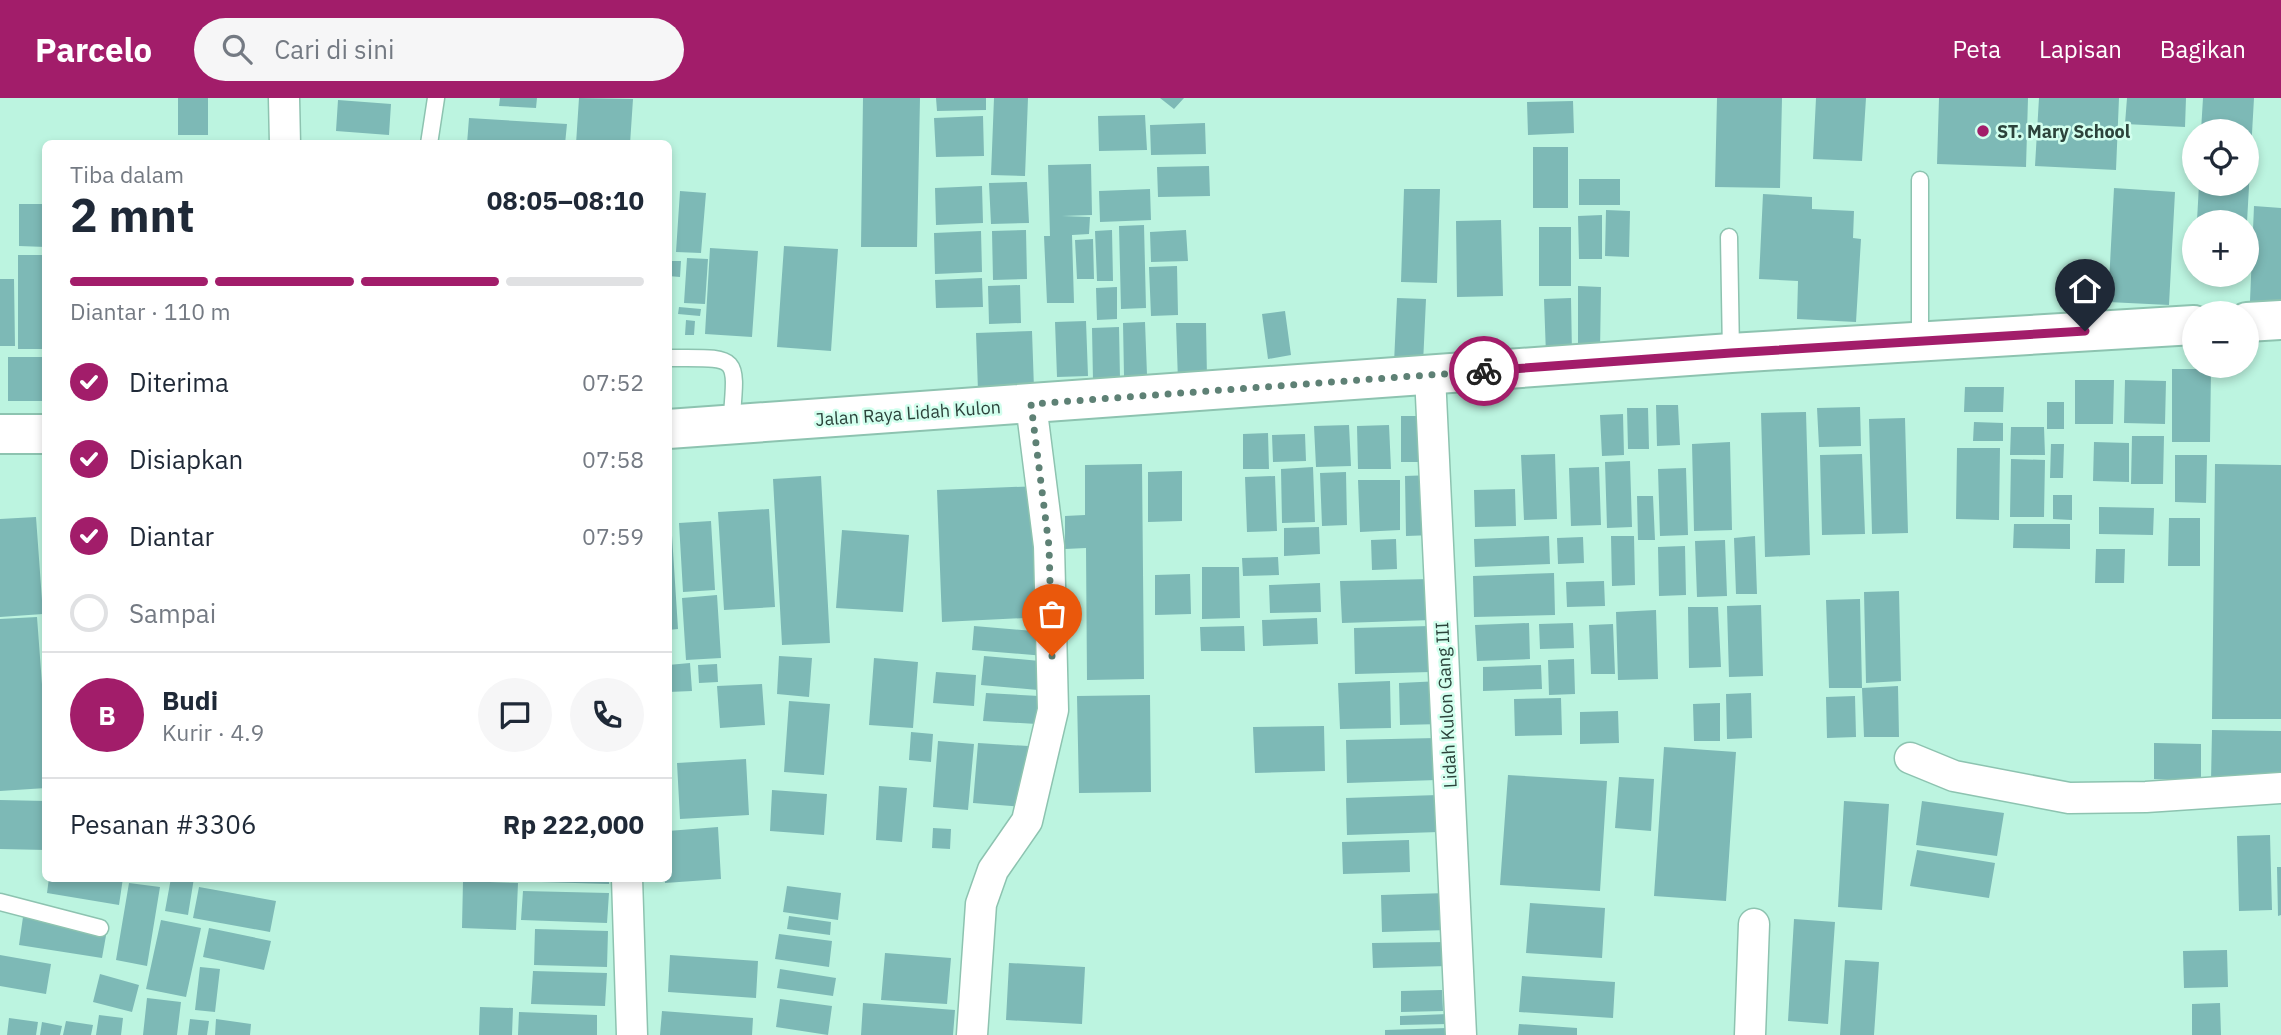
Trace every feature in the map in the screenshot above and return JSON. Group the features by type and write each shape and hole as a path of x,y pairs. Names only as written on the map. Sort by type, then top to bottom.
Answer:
{"main road":[{"path":"2259,321 2281,320"},
{"name":"Jalan Raya Lidah Kulon","path":"672,429 1731,353 2182,326"},
{"path":"0,434 42,434"}],"street":[{"path":"284,98 285,140"},
{"name":"Lidah Kulon Gang III","path":"1430,375 1461,1035"},
{"path":"972,1035 981,904 993,870 1027,821 1054,710 1049,546 1031,404"},
{"path":"1910,758 1954,776 2069,798 2281,788"},
{"path":"627,882 632,1035"},
{"path":"1750,1035 1754,924"}],"lane":[{"path":"430,140 436,98"},
{"path":"1920,180 1920,341"},
{"path":"1729,237 1731,353"},
{"path":"672,358 722,358 731,365 735,382 731,426"},
{"path":"0,902 100,928"}],"building":[{"path":"178,98 208,98 208,135 178,135"},
{"path":"500,98 537,98 536,108 499,106"},
{"path":"579,98 633,99 630,140 576,140"},
{"path":"863,98 920,98 917,247 861,247"},
{"path":"936,98 986,98 986,110 937,111"},
{"path":"994,98 1028,98 1025,176 991,175"},
{"path":"1160,98 1184,98 1174,109"},
{"path":"1717,98 1782,98 1780,188 1715,187"},
{"path":"1816,98 1866,98 1862,161 1813,159"},
{"name":"ST. Mary School","path":"1939,98 2028,98 2026,167 1937,164"},
{"path":"2039,98 2119,98 2116,170 2035,166"},
{"path":"2127,98 2186,98 2185,119 2182,119 2182,127 2125,124"},
{"path":"2203,98 2254,98 2253,119 2202,119"},
{"path":"338,100 391,104 389,135 336,131"},
{"path":"1573,101 1574,133 1528,135 1527,102"},
{"path":"1145,115 1147,150 1099,151 1098,116"},
{"path":"983,116 984,156 936,157 934,118"},
{"path":"469,118 567,124 565,140 467,140"},
{"path":"1205,123 1206,154 1151,155 1150,125"},
{"path":"1533,147 1568,147 1568,208 1533,208"},
{"path":"1091,164 1092,215 1062,216 1090,217 1089,234 1072,235 1074,303 1047,303 1044,236 1050,236 1048,165"},
{"path":"1209,166 1210,196 1158,197 1157,167"},
{"path":"1579,179 1620,179 1620,205 1579,205"},
{"path":"1027,182 1029,223 991,224 989,183"},
{"path":"982,186 983,223 936,225 935,188"},
{"path":"2114,188 2175,192 2169,305 2108,302"},
{"path":"1150,189 1151,220 1100,222 1099,191"},
{"path":"1404,189 1440,189 1437,283 1401,282"},
{"path":"680,191 706,193 701,253 676,252"},
{"path":"1763,194 1812,197 1812,209 1854,211 1853,238 1861,239 1856,322 1797,319 1798,281 1759,279"},
{"path":"2198,196 2248,196 2248,210 2198,210"},
{"path":"19,204 42,204 42,247 19,246"},
{"path":"2254,206 2281,208 2281,302 2250,301 2251,287 2259,287 2259,210 2254,210"},
{"path":"1606,210 1630,211 1629,257 1605,256"},
{"path":"1602,215 1602,259 1579,259 1578,216"},
{"path":"1501,220 1503,296 1457,297 1456,221"},
{"path":"1144,225 1146,308 1121,309 1119,226"},
{"path":"1539,227 1571,227 1571,286 1539,286"},
{"path":"1026,230 1027,279 993,280 992,231"},
{"path":"1112,230 1113,281 1097,281 1095,231"},
{"path":"1186,230 1188,261 1151,262 1150,232"},
{"path":"981,231 982,272 935,274 934,233"},
{"path":"1093,239 1094,279 1077,279 1075,240"},
{"path":"784,246 838,249 831,351 777,347"},
{"path":"710,248 758,251 752,337 705,334"},
{"path":"18,255 42,255 42,349 18,349"},
{"path":"687,258 708,259 705,304 684,303"},
{"path":"672,261 681,261 680,277 672,276"},
{"path":"1177,266 1178,315 1151,316 1149,267"},
{"path":"982,278 983,307 936,308 935,280"},
{"path":"0,279 14,279 15,346 0,346"},
{"path":"1020,285 1021,323 989,324 988,286"},
{"path":"1578,286 1601,287 1600,351 1578,351"},
{"path":"1117,287 1117,319 1097,320 1096,288"},
{"path":"1397,298 1426,299 1423,364 1394,363"},
{"path":"1571,298 1572,355 1546,355 1544,299"},
{"path":"679,307 701,309 700,316 678,314"},
{"path":"1285,311 1291,355 1268,359 1262,314"},
{"path":"686,320 695,321 694,335 685,335"},
{"path":"1086,321 1088,376 1057,377 1055,322"},
{"path":"1145,322 1147,375 1124,376 1123,323"},
{"path":"1176,323 1206,323 1207,379 1178,381"},
{"path":"1119,327 1120,379 1093,381 1092,328"},
{"path":"1032,331 1034,389 978,391 976,333"},
{"path":"8,357 42,357 42,401 8,401"},
{"path":"2172,369 2182,369 2182,378 2211,378 2210,442 2172,442"},
{"path":"2075,380 2114,380 2113,424 2075,424"},
{"path":"2125,380 2166,381 2165,424 2124,423"},
{"path":"1965,387 2004,387 2003,412 1964,412"},
{"path":"2047,402 2064,402 2064,429 2047,429"},
{"path":"1656,405 1678,405 1680,445 1657,446"},
{"path":"1860,407 1861,446 1819,447 1817,408"},
{"path":"1627,408 1648,408 1649,449 1628,449"},
{"path":"1806,412 1810,555 1765,557 1761,413"},
{"path":"1623,414 1624,455 1602,456 1600,415"},
{"path":"1401,416 1423,416 1423,462 1401,462"},
{"path":"1905,418 1908,533 1872,534 1869,419"},
{"path":"1974,422 2003,423 2003,441 1973,441"},
{"path":"1349,425 1351,466 1316,467 1314,426"},
{"path":"1389,425 1391,469 1358,469 1357,426"},
{"path":"2011,427 2044,427 2045,455 2010,455"},
{"path":"1268,433 1269,469 1243,469 1243,434"},
{"path":"1305,434 1306,461 1273,462 1272,435"},
{"path":"2132,436 2164,436 2163,484 2131,484"},
{"path":"1730,442 1732,530 1694,531 1692,444"},
{"path":"2094,442 2129,443 2129,482 2093,481"},
{"path":"2051,444 2064,444 2063,478 2050,478"},
{"path":"1957,448 2000,448 1999,520 1956,519"},
{"path":"1555,454 1557,519 1524,520 1521,455"},
{"path":"1862,454 1865,534 1822,535 1820,455"},
{"path":"2175,455 2207,455 2206,503 2175,502"},
{"path":"2011,459 2045,460 2044,517 2010,517"},
{"path":"1630,461 1632,527 1607,528 1605,462"},
{"path":"1142,464 1144,679 1087,680 1086,548 1065,549 1065,516 1085,515 1085,465"},
{"path":"2215,464 2281,465 2281,719 2212,719"},
{"path":"1313,467 1315,522 1282,523 1281,469"},
{"path":"1599,467 1601,525 1571,526 1569,468"},
{"path":"1686,468 1688,535 1660,536 1658,469"},
{"path":"1182,471 1182,521 1148,522 1148,472"},
{"path":"1346,472 1347,525 1322,526 1320,473"},
{"path":"1433,475 1434,535 1406,536 1405,476"},
{"path":"821,476 830,643 782,645 773,479"},
{"path":"1275,476 1277,531 1247,532 1245,477"},
{"path":"1358,480 1400,480 1400,530 1360,532"},
{"path":"1040,486 1045,617 942,622 937,490"},
{"path":"1515,489 1516,526 1475,527 1474,490"},
{"path":"2053,495 2072,495 2072,520 2053,519"},
{"path":"1637,496 1653,496 1655,540 1638,540"},
{"path":"2099,507 2154,508 2153,535 2099,534"},
{"path":"769,509 775,607 724,610 718,512"},
{"path":"36,517 42,614 0,617 0,519"},
{"path":"2169,518 2200,518 2200,566 2168,566"},
{"path":"711,521 715,590 683,592 679,523"},
{"path":"2014,524 2070,524 2070,549 2013,548"},
{"path":"1319,527 1320,554 1284,556 1284,528"},
{"path":"842,530 909,535 903,612 836,608"},
{"path":"672,536 678,629 672,630"},
{"path":"1549,536 1550,564 1475,567 1474,539"},
{"path":"1611,536 1634,536 1635,585 1612,586"},
{"path":"1755,536 1757,594 1736,594 1734,538"},
{"path":"1583,537 1584,563 1558,564 1557,538"},
{"path":"1396,539 1397,569 1372,570 1371,540"},
{"path":"1725,540 1727,596 1697,597 1695,541"},
{"path":"1685,546 1686,595 1659,596 1658,547"},
{"path":"2096,549 2125,549 2124,583 2095,583"},
{"path":"1278,557 1279,575 1243,576 1242,558"},
{"path":"1202,567 1239,567 1240,618 1202,619"},
{"path":"1554,573 1555,615 1474,617 1473,576"},
{"path":"1190,574 1191,614 1155,615 1155,575"},
{"path":"1431,579 1432,620 1342,623 1340,581"},
{"path":"1604,581 1605,606 1567,607 1566,582"},
{"path":"1320,583 1321,612 1270,613 1269,585"},
{"path":"1899,591 1901,681 1866,683 1864,592"},
{"path":"717,595 721,658 686,660 682,598"},
{"path":"1860,599 1862,688 1829,688 1826,600"},
{"path":"1761,605 1763,676 1729,677 1727,606"},
{"path":"1688,607 1718,607 1721,667 1689,668"},
{"path":"1656,610 1658,679 1618,680 1616,612"},
{"path":"37,617 42,684 42,788 0,791 0,619"},
{"path":"1317,618 1318,644 1263,646 1262,620"},
{"path":"1529,623 1530,659 1477,661 1475,625"},
{"path":"1573,623 1574,648 1540,649 1539,624"},
{"path":"1613,624 1615,674 1591,674 1589,625"},
{"path":"974,626 1046,632 1045,656 972,650"},
{"path":"1244,626 1245,651 1201,651 1200,627"},
{"path":"1430,626 1431,672 1355,674 1354,628"},
{"path":"779,656 812,658 809,697 777,694"},
{"path":"984,656 1040,661 1038,690 981,685"},
{"path":"874,658 918,662 913,728 869,725"},
{"path":"1574,659 1575,694 1549,695 1548,660"},
{"path":"690,663 692,691 672,692 672,665"},
{"path":"717,664 718,682 699,683 698,665"},
{"path":"1541,665 1542,689 1483,691 1483,667"},
{"path":"936,672 976,675 974,706 933,703"},
{"path":"1390,681 1391,728 1340,729 1338,683"},
{"path":"1441,681 1442,724 1400,725 1399,683"},
{"path":"762,684 765,725 720,728 717,686"},
{"path":"1898,686 1899,737 1864,737 1862,688"},
{"path":"986,693 1039,696 1037,724 983,721"},
{"path":"1751,693 1752,738 1727,739 1726,694"},
{"path":"1150,695 1151,792 1079,793 1077,696"},
{"path":"1855,696 1856,737 1827,738 1826,697"},
{"path":"1561,698 1562,735 1515,736 1514,699"},
{"path":"789,701 830,704 824,775 784,772"},
{"path":"1720,703 1720,741 1694,741 1693,704"},
{"path":"1618,711 1619,743 1580,744 1580,712"},
{"path":"1324,726 1325,771 1255,773 1253,727"},
{"path":"2212,730 2281,731 2281,781 2211,781"},
{"path":"911,732 933,734 931,762 909,760"},
{"path":"1436,738 1437,780 1347,783 1346,740"},
{"path":"938,741 974,744 968,810 933,807"},
{"path":"978,743 1028,746 1024,807 973,803"},
{"path":"2154,743 2201,744 2201,780 2154,779"},
{"path":"1664,747 1736,752 1726,901 1654,896"},
{"path":"746,759 749,815 680,819 677,763"},
{"path":"1508,775 1607,781 1600,891 1500,885"},
{"path":"1619,777 1654,779 1651,831 1615,828"},
{"path":"879,786 907,788 902,842 876,840"},
{"path":"772,790 827,794 824,835 770,831"},
{"path":"1438,795 1439,832 1347,835 1346,798"},
{"path":"0,800 42,801 42,850 0,849"},
{"path":"1844,801 1889,804 1882,910 1838,907"},
{"path":"1922,801 2004,813 1997,856 1916,845"},
{"path":"718,827 721,879 665,883 672,882 672,831"},
{"path":"933,828 951,829 950,849 932,848"},
{"path":"2270,835 2272,910 2239,911 2237,836"},
{"path":"1409,840 1410,872 1343,874 1342,842"},
{"path":"1917,850 1995,863 1989,898 1910,886"},
{"path":"2277,867 2281,867 2281,915 2278,916"},
{"path":"48,882 122,882 119,905 47,893"},
{"path":"170,882 193,882 188,915 165,911"},
{"path":"463,882 518,883 516,930 462,928"},
{"path":"541,882 609,882 609,884"},
{"path":"129,883 160,887 147,966 116,960"},
{"path":"787,886 841,893 838,920 783,912"},
{"path":"199,887 276,901 270,932 193,918"},
{"path":"523,891 609,893 607,923 521,920"},
{"path":"1447,893 1448,930 1382,932 1381,895"},
{"path":"1530,903 1605,908 1602,958 1526,953"},
{"path":"789,916 831,922 830,935 787,929"},
{"path":"23,917 107,930 102,958 19,945"},
{"path":"1794,919 1835,922 1828,1024 1788,1021"},
{"path":"161,920 201,928 186,997 146,989"},
{"path":"209,928 271,941 264,970 203,957"},
{"path":"535,929 608,931 607,967 534,965"},
{"path":"779,934 832,941 829,967 775,959"},
{"path":"1447,942 1448,966 1373,968 1372,943"},
{"path":"2227,950 2228,987 2184,988 2183,951"},
{"path":"885,953 951,958 947,1004 881,1000"},
{"path":"0,955 51,964 46,994 0,986"},
{"path":"670,955 758,961 756,998 668,992"},
{"path":"1845,960 1879,962 1874,1035 1840,1035"},
{"path":"1009,963 1085,967 1082,1024 1006,1020"},
{"path":"200,967 220,969 215,1012 195,1010"},
{"path":"780,969 836,978 833,996 777,988"},
{"path":"533,971 607,973 605,1006 531,1004"},
{"path":"100,974 139,985 132,1012 93,1002"},
{"path":"1522,976 1615,982 1613,1018 1519,1012"},
{"path":"1442,990 1443,1011 1401,1012 1401,991"},
{"path":"147,998 181,1002 177,1035 143,1035"},
{"path":"780,999 832,1006 828,1035 776,1027"},
{"path":"863,1003 955,1010 953,1035 861,1035"},
{"path":"2220,1003 2221,1035 2192,1035 2192,1004"},
{"path":"480,1007 513,1008 512,1035 479,1035"},
{"path":"662,1011 753,1018 752,1035 660,1035"},
{"path":"519,1012 597,1015 597,1035 518,1035"},
{"path":"1448,1014 1448,1024 1400,1025 1400,1016"},
{"path":"99,1015 123,1018 121,1035 96,1035"},
{"path":"9,1018 38,1022 36,1035 7,1035"},
{"path":"190,1019 209,1021 207,1035 188,1035"},
{"path":"216,1019 251,1024 250,1035 215,1035"},
{"path":"66,1021 93,1025 91,1035 63,1035"},
{"path":"42,1022 62,1026 60,1035 40,1035"},
{"path":"1519,1024 1577,1028 1577,1035 1518,1035"},
{"path":"1447,1028 1447,1035 1385,1035 1385,1030"}],"way so far":[{"path":"1052,656 1049,546 1031,404 1484,371"}],"place":[{"name":"ST. Mary School","path":"1983,131"}],"route":[{"path":"1484,371 2085,331"}]}
